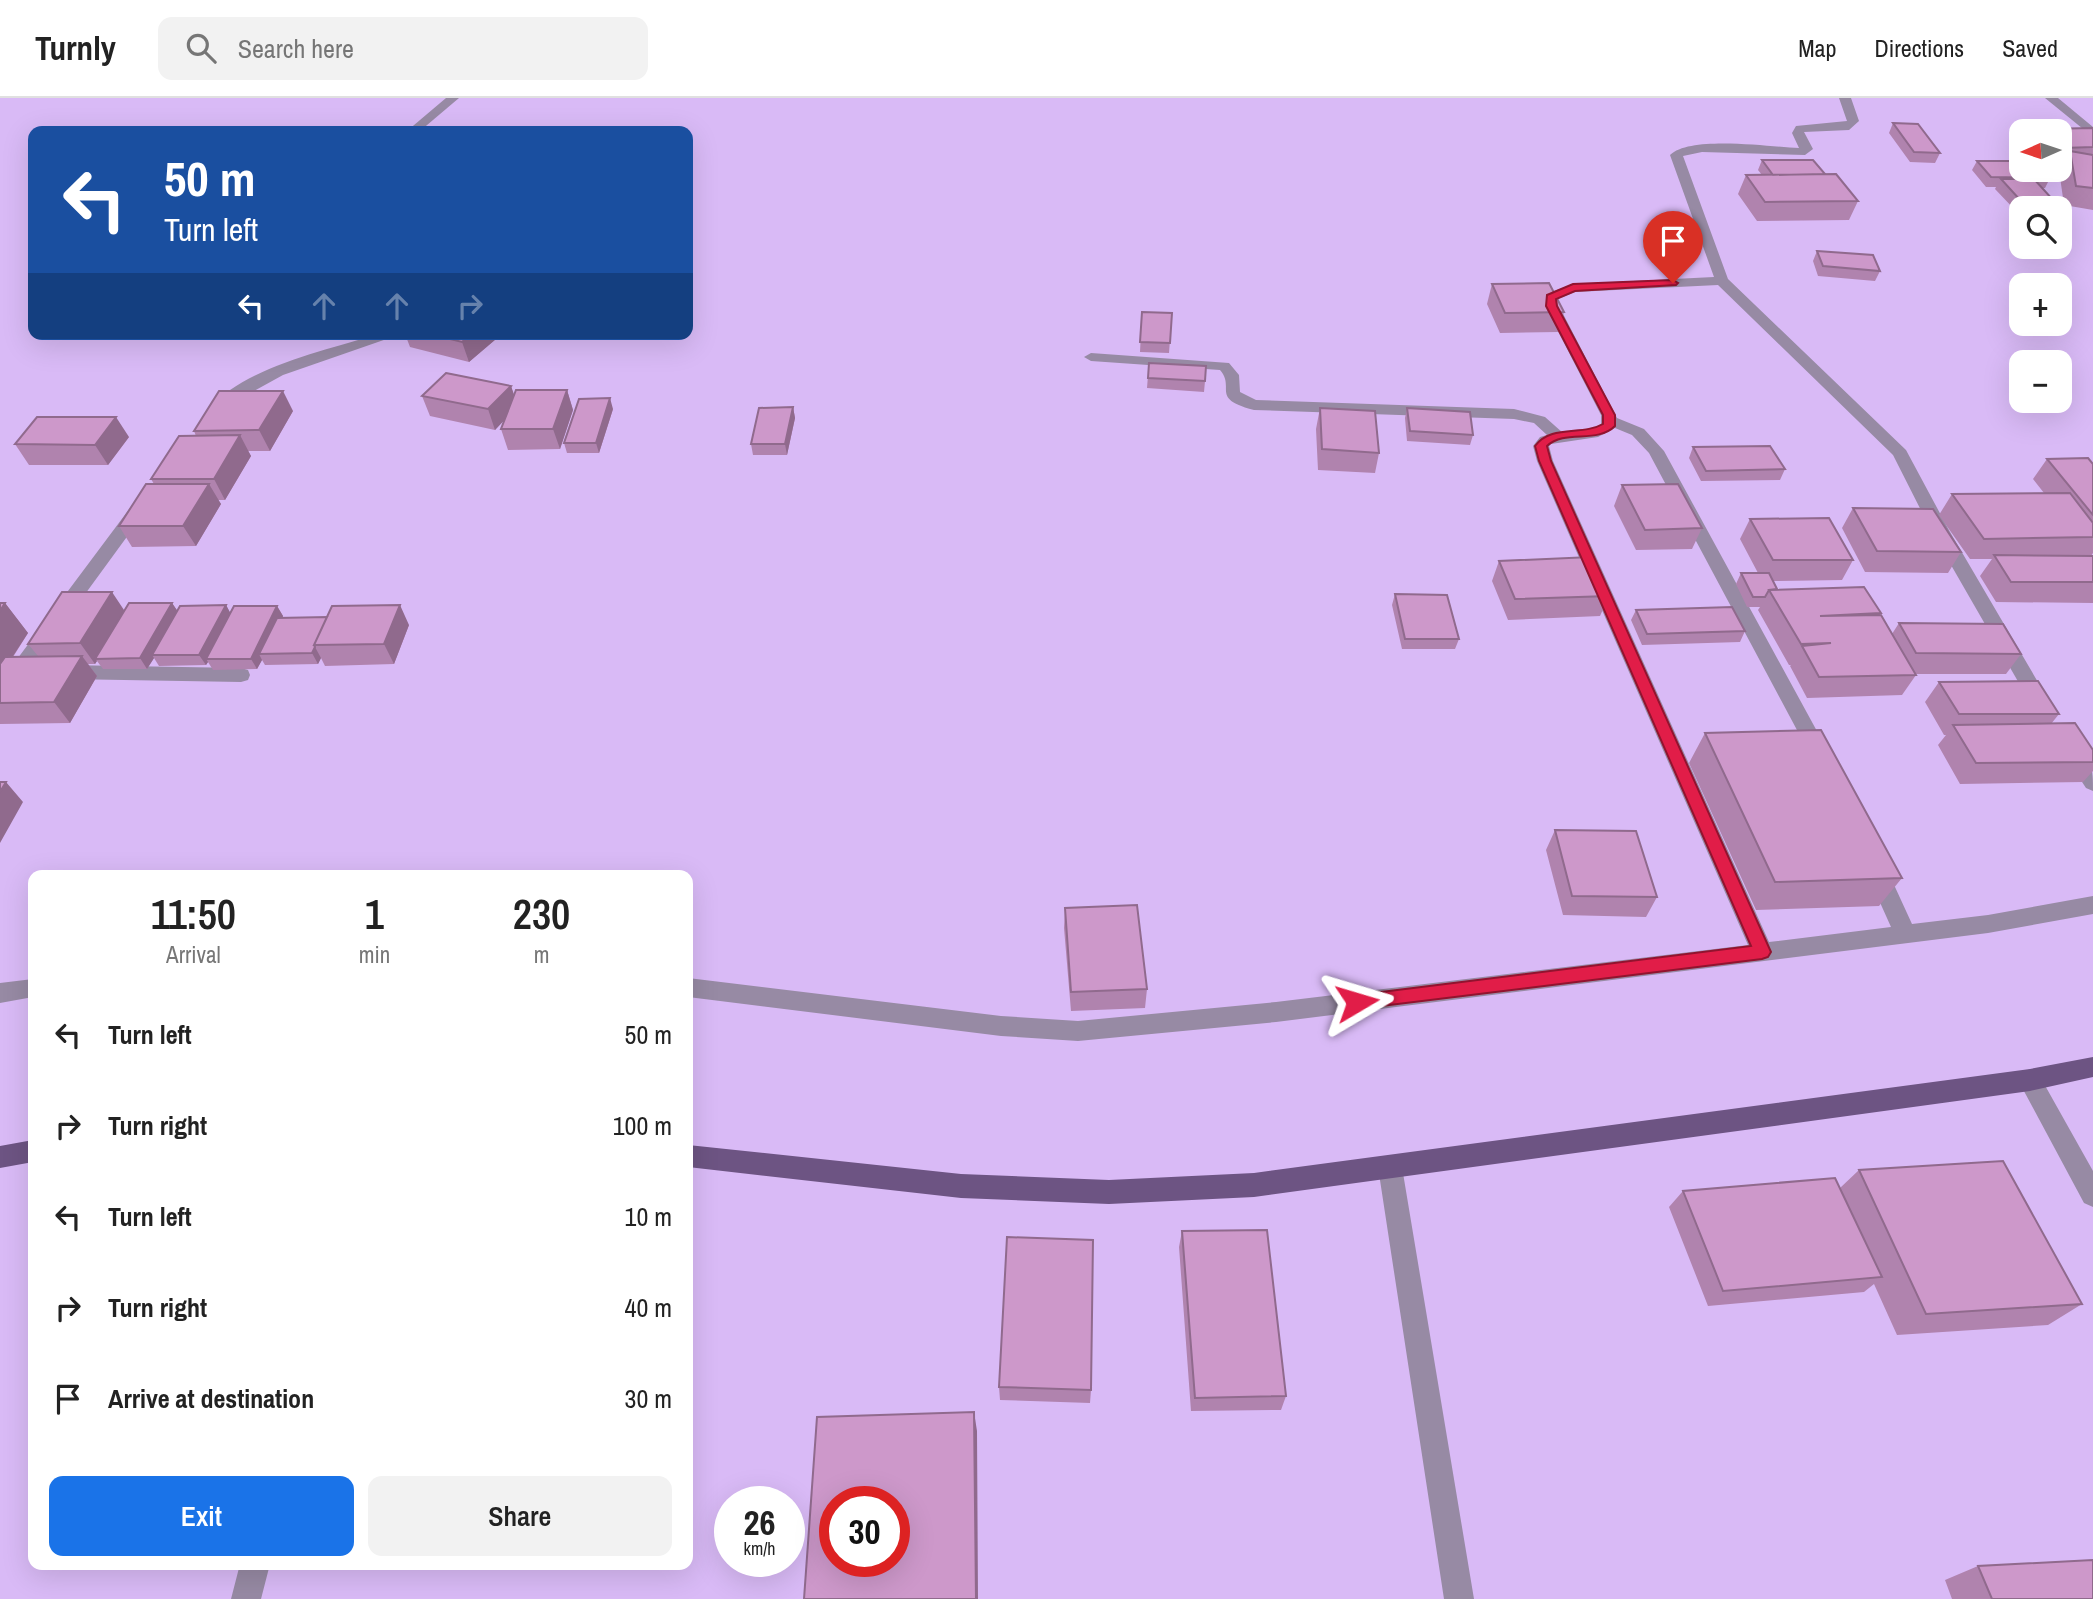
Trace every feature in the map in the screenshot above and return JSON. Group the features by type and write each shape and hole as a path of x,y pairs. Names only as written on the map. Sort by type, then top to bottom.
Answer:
{"main road":[{"path":"693,1157 961,1186 1109,1192 1254,1185 2031,1080 2093,1067"},
{"path":"0,1157 28,1153"}],"street":[{"path":"419,126 453,98"},
{"path":"1845,98 1853,121 1849,127 1800,129 1798,133 1807,149 1801,152 1702,148 1687,149 1676,155 1722,281 1875,426 1899,453 1941,532 2056,729 2093,783"},
{"path":"2051,98 2093,133"},
{"path":"1722,281 1573,288 1551,297 1552,306 1609,415 1609,426 1598,432 1556,436 1545,440 1541,446 1545,461 1762,952"},
{"path":"209,418 239,390 277,373 376,340"},
{"path":"1091,357 1224,366 1231,370 1233,393 1239,400 1254,405 1514,414 1539,420 1556,436"},
{"path":"1609,420 1638,432 1656,451 1830,774"},
{"path":"0,696 151,492"},
{"path":"17,672 241,675"},
{"path":"1866,846 1905,934"},
{"path":"693,989 1001,1027 1078,1031 1276,1012 1988,924 2093,905"},
{"path":"0,993 28,989"},
{"path":"2031,1080 2093,1195"},
{"path":"1390,1167 1459,1599"},
{"path":"246,1599 253,1570"}],"building":[{"path":"1893,123 1918,124 1940,153 1914,152"},
{"path":"2072,128 2093,128 2093,147 2072,148"},
{"path":"2072,151 2093,155 2093,188 2076,186"},
{"path":"1762,160 1813,160 1825,174 1773,175"},
{"path":"1977,161 2009,161 2009,177 1991,177"},
{"path":"1836,174 1858,201 1765,202 1746,175"},
{"path":"2001,179 2009,179 2009,182 2037,182 2049,196 2016,196"},
{"path":"1817,251 1873,255 1880,271 1823,266"},
{"path":"1549,283 1564,312 1505,313 1492,284"},
{"path":"1142,312 1172,313 1170,343 1140,342"},
{"path":"1149,363 1206,366 1205,381 1148,378"},
{"path":"446,373 511,386 488,409 422,396"},
{"path":"516,390 567,390 553,429 501,429"},
{"path":"219,391 283,391 259,430 194,431"},
{"path":"610,398 596,443 564,443 579,399"},
{"path":"793,407 785,444 751,444 759,408"},
{"path":"1320,408 1375,411 1379,453 1322,449"},
{"path":"1407,408 1470,412 1473,435 1410,431"},
{"path":"37,417 116,417 95,445 15,444"},
{"path":"240,435 214,479 151,479 179,436"},
{"path":"1770,446 1785,469 1706,471 1693,447"},
{"path":"2088,458 2093,464 2093,515 2047,459"},
{"path":"146,484 209,484 183,526 119,526"},
{"path":"1678,484 1702,528 1645,530 1622,485"},
{"path":"2070,493 2093,523 2093,537 1984,539 1952,494"},
{"path":"1853,508 1933,509 1961,552 1877,551"},
{"path":"1829,518 1853,560 1773,560 1750,519"},
{"path":"1994,555 2093,556 2093,582 2011,582"},
{"path":"1591,557 1609,596 1515,599 1499,561"},
{"path":"1741,573 1769,573 1777,589 1769,590 1765,597 1753,597"},
{"path":"1864,587 1881,613 1820,616 1881,615 1916,675 1819,677 1802,646 1831,643 1801,644 1769,590"},
{"path":"62,592 112,592 80,643 28,644"},
{"path":"1395,594 1447,595 1459,639 1405,639"},
{"path":"129,603 172,603 140,658 95,659"},
{"path":"226,605 199,655 152,655 180,606"},
{"path":"400,605 384,644 314,645 332,606"},
{"path":"234,606 277,606 251,659 206,659"},
{"path":"1732,607 1745,631 1647,634 1636,610"},
{"path":"327,617 312,653 259,654 277,618"},
{"path":"1899,623 2003,624 2021,654 1916,653"},
{"path":"82,656 54,702 0,703 0,664 5,657"},
{"path":"2038,681 2059,714 1959,714 1939,682"},
{"path":"2075,723 2093,750 2093,762 1976,763 1953,725"},
{"path":"1821,730 1902,878 1775,882 1705,733"},
{"path":"1555,830 1636,831 1657,897 1572,896"},
{"path":"1137,905 1147,989 1071,992 1065,908"},
{"path":"2003,1161 2082,1304 1926,1314 1859,1170"},
{"path":"1835,1178 1882,1277 1723,1291 1683,1191"},
{"path":"1267,1230 1286,1396 1195,1398 1182,1231"},
{"path":"1007,1237 1093,1240 1091,1390 999,1387"},
{"path":"974,1412 976,1599 804,1599 817,1417"},
{"path":"2093,1560 2093,1599 1992,1599 1978,1566"}],"route":[{"path":"1357,1002 1762,952 1545,461 1541,446 1545,440 1556,436 1598,432 1609,426 1609,415 1552,306 1551,297 1573,288 1673,283"}]}
